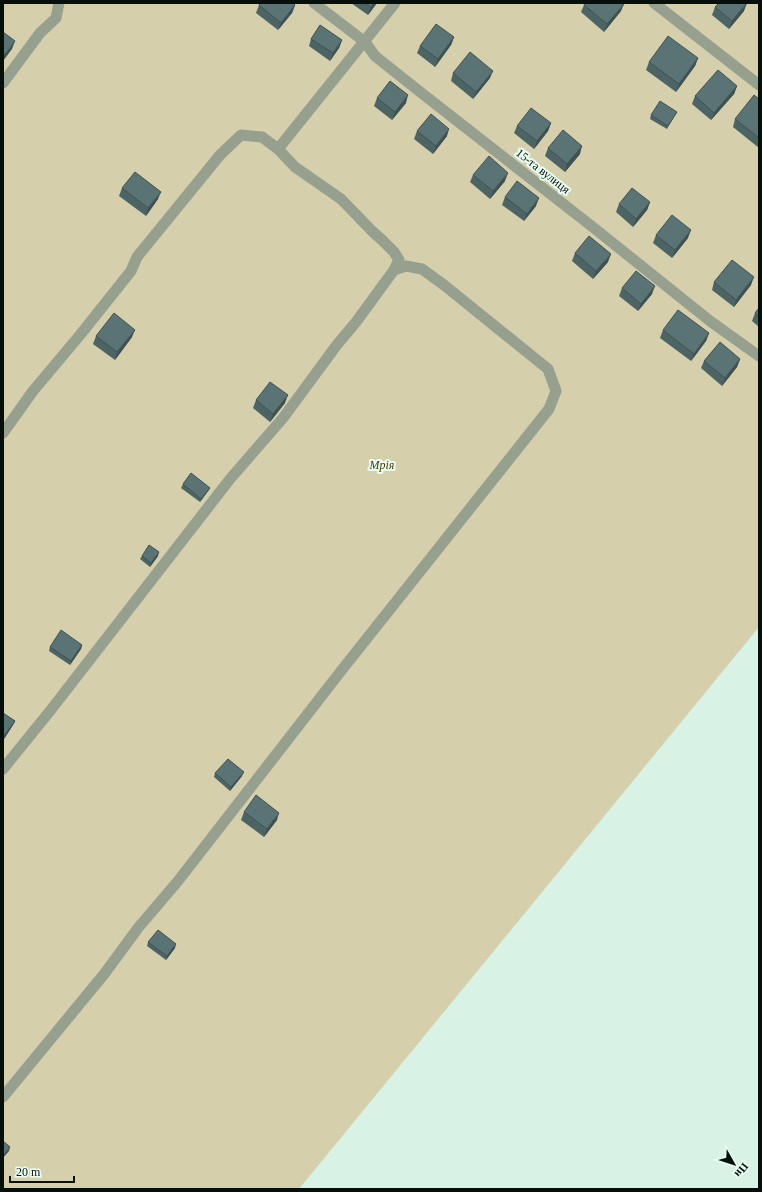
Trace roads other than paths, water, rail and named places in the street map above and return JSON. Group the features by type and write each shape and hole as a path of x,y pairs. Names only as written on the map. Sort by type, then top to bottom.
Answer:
{"street":[{"path":"3,83 40,33 56,18 59,3"},
{"name":"15-та вулиця","path":"314,3 365,42 375,56 419,91 576,213 710,321 759,356"},
{"path":"278,149 395,3"},
{"path":"654,3 759,85"},
{"path":"3,433 33,391 80,335 130,271 137,256 220,155 241,135 262,137 278,149 295,167 341,199 394,252 399,260 394,270 356,322 336,346 284,418 230,479 50,711 3,769"},
{"path":"3,1097 105,973 138,928 178,881 341,671 549,409 556,391 548,369 422,269 406,266 394,270"}],"park label":[{"name":"Мрія","path":"382,465"}]}
